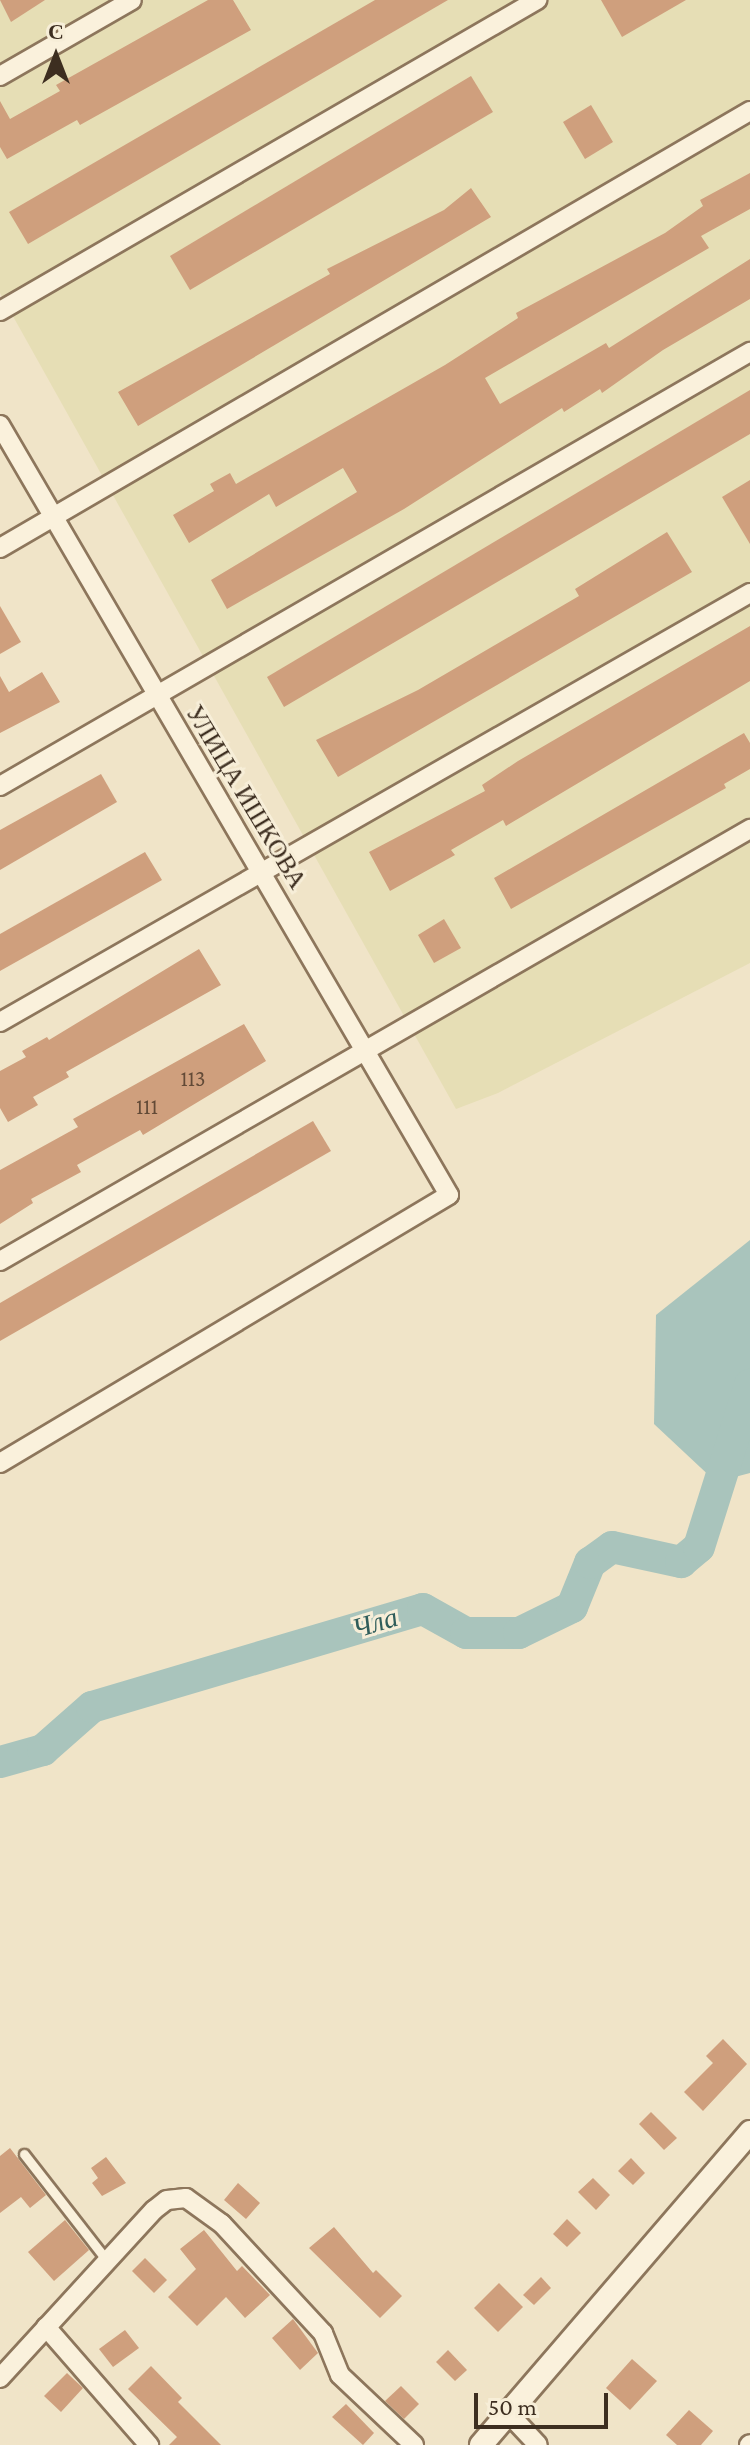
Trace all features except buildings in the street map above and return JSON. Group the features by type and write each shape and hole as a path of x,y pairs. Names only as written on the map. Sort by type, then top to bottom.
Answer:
{"street":[{"path":"0,76 132,0"},
{"path":"0,311 537,0"},
{"path":"0,548 750,111"},
{"path":"0,786 750,352"},
{"name":"УЛИЦА ИШКОВА","path":"0,425 449,1195 0,1463"},
{"path":"0,1022 750,593"},
{"path":"0,1261 363,1049 750,829"},
{"path":"481,2445 750,2132"},
{"path":"0,2378 105,2258 167,2200 186,2198 222,2224 323,2333 340,2375 414,2445"},
{"path":"46,2327 149,2445"},
{"path":"509,2414 538,2445"}],"lane":[{"path":"24,2154 105,2258"}],"shaded area":[{"path":"0,0 750,0 750,963 498,1093 456,1109 0,293"}],"water":[{"path":"750,1240 750,1473 716,1482 654,1424 656,1315"}],"waterway":[{"name":"Чла","path":"0,1762 43,1750 92,1707 423,1609 466,1633 519,1633 572,1607 590,1563 612,1547 681,1562 699,1547 750,1385"}]}
